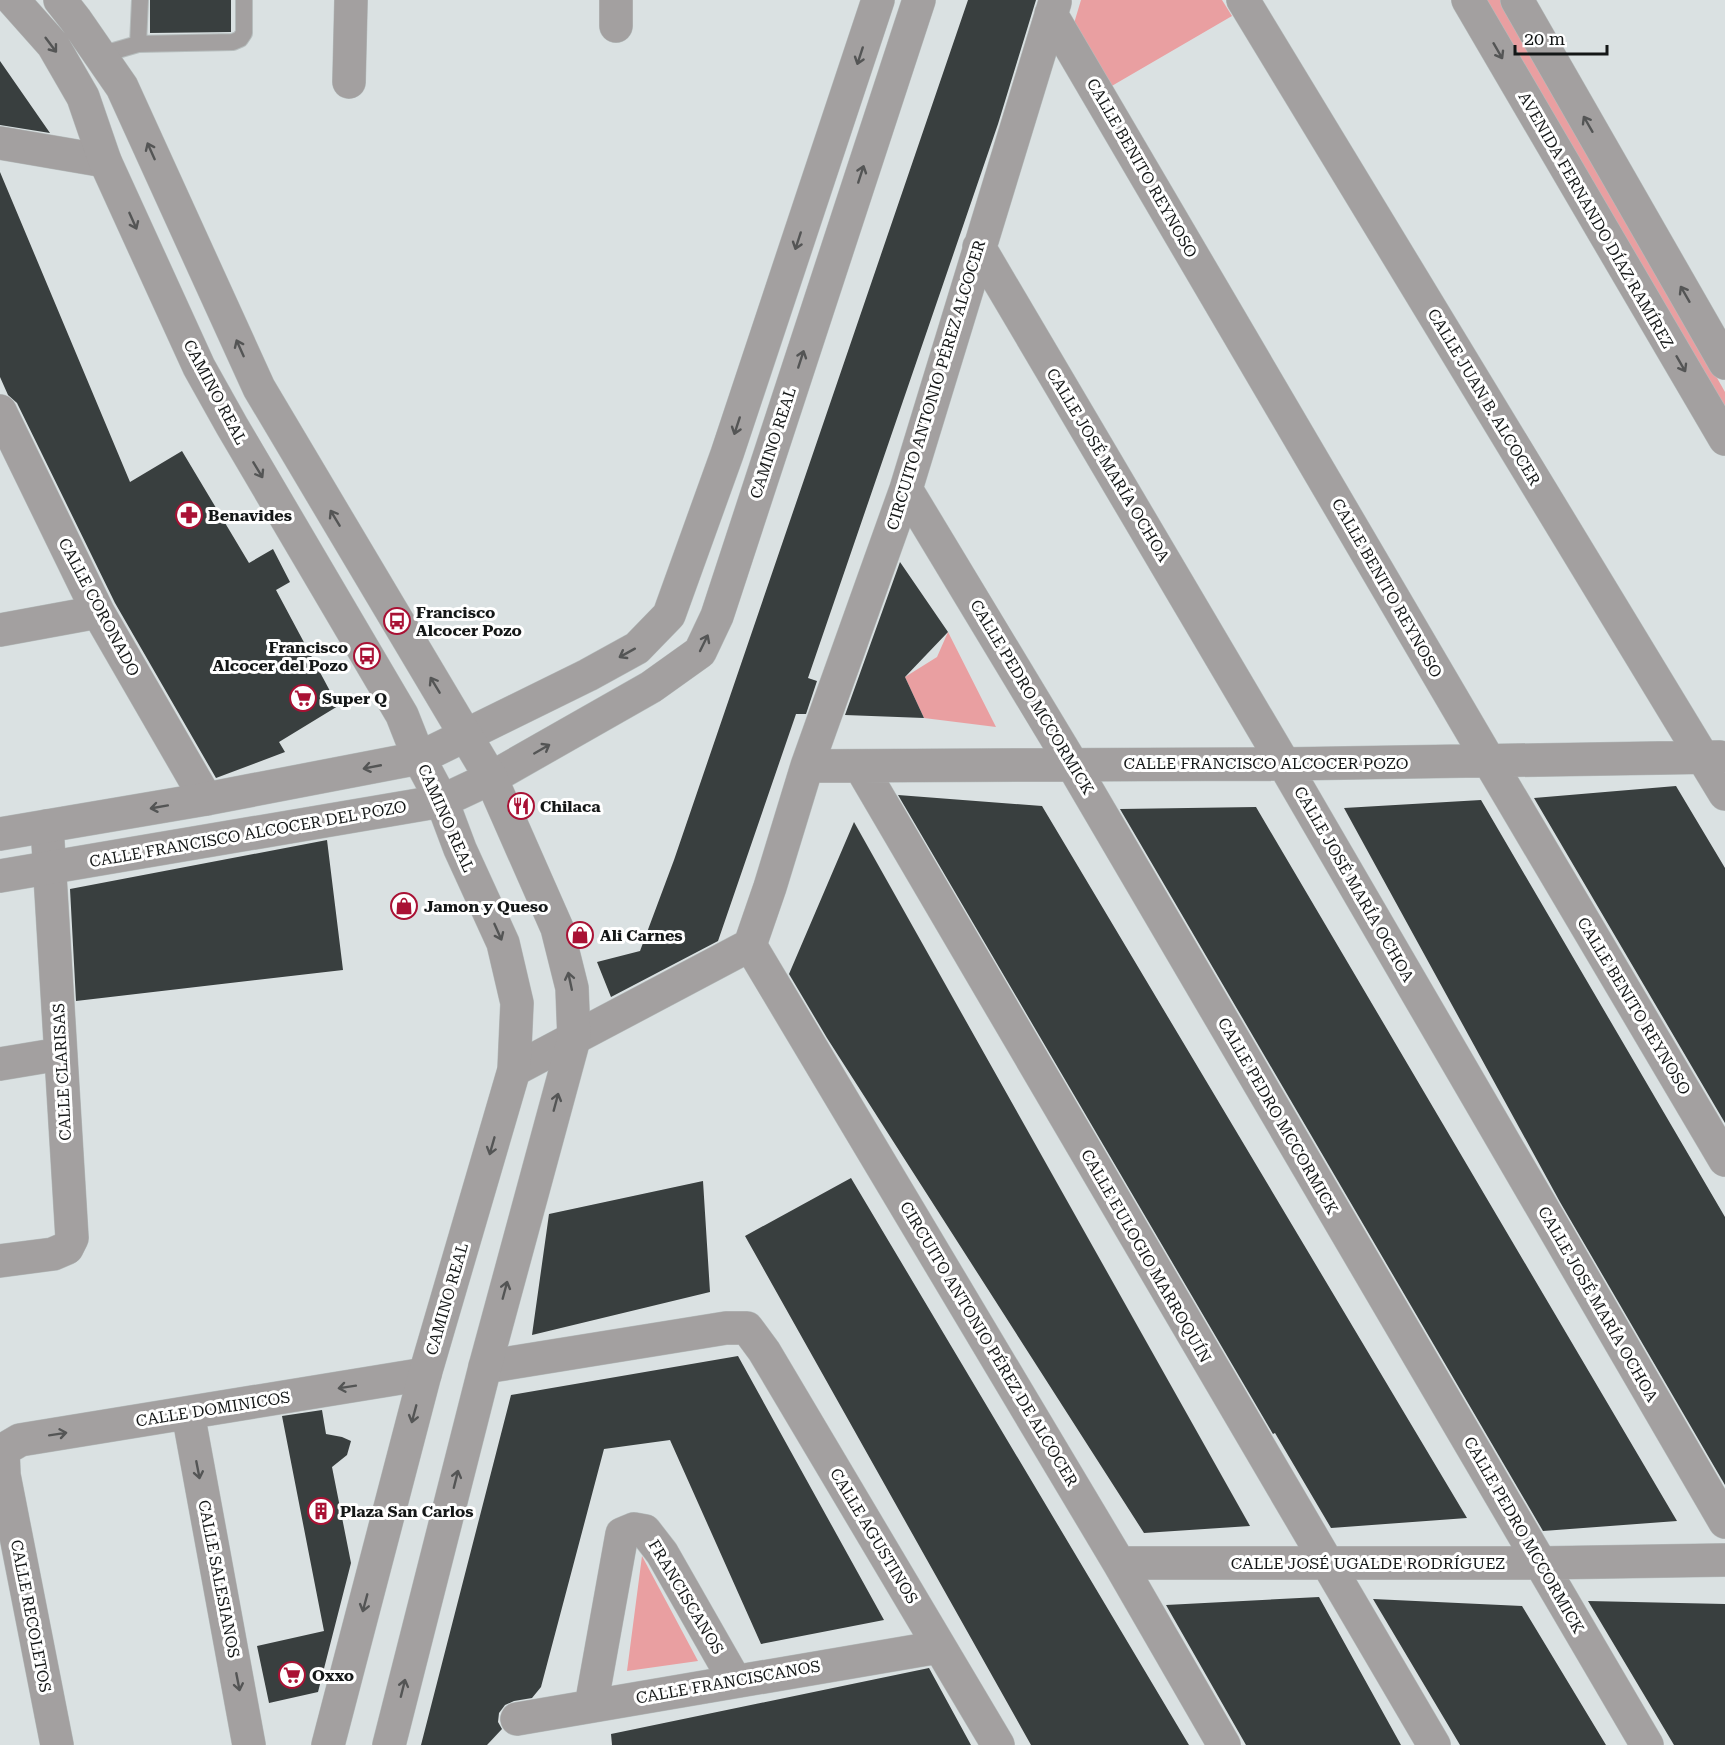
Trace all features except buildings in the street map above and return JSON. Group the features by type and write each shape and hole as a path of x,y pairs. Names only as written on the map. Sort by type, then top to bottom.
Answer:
{"street":[{"name":"CAMINO REAL","path":"13,0 53,45 83,97 105,161 199,367 237,436 402,715 419,758 442,801 460,849 503,943 517,1003 514,1070 425,1374 328,1745"},
{"path":"60,0 122,87 259,388 492,778 557,928 572,988 574,1039 485,1367 389,1745"},
{"path":"348,82 351,0"},
{"path":"0,834 206,799 419,758 588,675 637,648 669,615 731,443 878,0"},
{"name":"CAMINO REAL","path":"492,778 651,687 700,652 717,616 919,0"},
{"name":"CALLE JUAN B. ALCOCER","path":"1243,0 1714,758 1725,794"},
{"name":"AVENIDA FERNANDO DÍAZ RAMÍREZ","path":"1468,0 1725,439"},
{"path":"1517,0 1725,363"},
{"name":"CIRCUITO ANTONIO PÉREZ ALCOCER","path":"807,766 906,489 1054,7"},
{"name":"CALLE BENITO REYNOSO","path":"1054,7 1489,761 1725,1160"},
{"path":"0,143 105,161"},
{"name":"CALLE JOSÉ MARÍA OCHOA","path":"979,247 1284,764 1725,1522"},
{"name":"CALLE CORONADO","path":"0,411 9,451 98,612 206,799"},
{"name":"CALLE PEDRO MCCORMICK","path":"906,489 1072,764 1647,1745"},
{"path":"0,630 98,612"},
{"name":"CALLE FRANCISCO ALCOCER POZO","path":"807,766 1284,764 1714,758"},
{"path":"514,1070 750,945 807,766"},
{"name":"CALLE EULOGIO MARROQUÍN","path":"860,766 1434,1745"},
{"name":"CALLE FRANCISCO ALCOCER DEL POZO","path":"0,876 442,801 492,778"},
{"name":"CALLE CLARISAS","path":"0,1261 53,1254 67,1248 72,1238 47,826"},
{"name":"CIRCUITO ANTONIO PÉREZ DE ALCOCER","path":"750,945 1119,1563 1224,1745"},
{"path":"0,1064 60,1054"},
{"name":"CALLE AGUSTINOS","path":"485,1367 726,1328 747,1328 764,1351 998,1745"},
{"name":"CALLE DOMINICOS","path":"3,1450 20,1440 425,1374"},
{"name":"CALLE SALESIANOS","path":"188,1413 249,1745"},
{"name":"CALLE RECOLETOS","path":"3,1450 4,1475 57,1745"},
{"name":"FRANCISCANOS","path":"591,1706 621,1534 634,1529 645,1531 662,1553 735,1681"},
{"name":"CALLE JOSÉ UGALDE RODRÍGUEZ","path":"1119,1563 1540,1563 1725,1560"},
{"name":"CALLE FRANCISCANOS","path":"517,1719 939,1647"}],"lane":[{"path":"138,44 140,0"},
{"path":"100,55 138,44 233,42 240,39 244,33 244,0"}],"shaded area":[{"path":"1081,0 1222,0 1232,16 1110,87 1072,30"},
{"path":"1475,0 1503,0 1725,392 1725,413"},
{"path":"948,632 996,727 924,718 905,677 937,657"},
{"path":"642,1556 698,1661 627,1671"}],"place":[{"name":"Benavides","path":"189,515"},
{"name":"Francisco Alcocer Pozo","path":"397,621"},
{"name":"Francisco Alcocer del Pozo","path":"367,656"},
{"name":"Super Q","path":"303,698"},
{"name":"Chilaca","path":"521,806"},
{"name":"Jamon y Queso","path":"404,906"},
{"name":"Ali Carnes","path":"580,935"},
{"name":"Plaza San Carlos","path":"321,1511"},
{"name":"Oxxo","path":"292,1675"}]}
